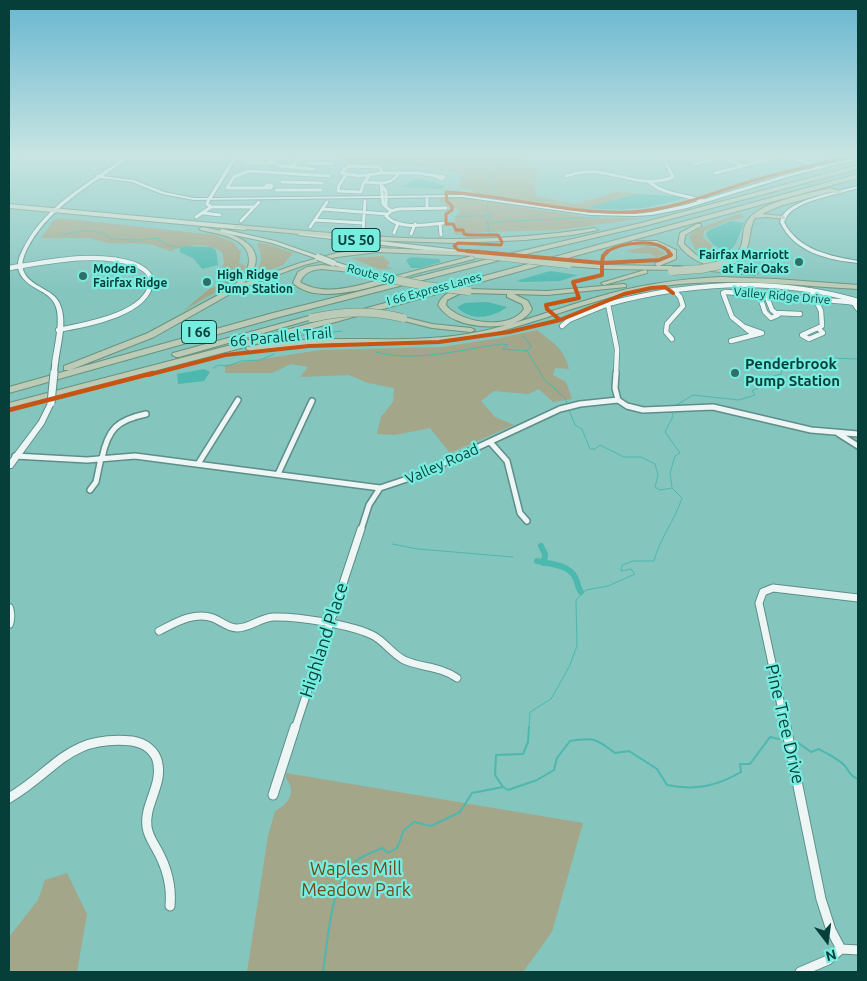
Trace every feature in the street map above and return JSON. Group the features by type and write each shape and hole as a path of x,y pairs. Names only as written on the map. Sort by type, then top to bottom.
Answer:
{"highway":[{"path":"352,269 334,266 318,268 300,275 296,283 301,288 310,291 335,291 356,288 503,251 718,202"},
{"name":"I 66","path":"9,385 58,368 257,317 537,246 724,202"},
{"name":"I 66 Express Lanes","path":"9,390 276,315 730,202"},
{"name":"I 66 Express Lanes","path":"9,401 753,202"},
{"name":"I 66","path":"9,406 370,310 763,202"},
{"path":"767,202 693,227 680,237 681,244 685,250 706,262 729,268 777,275"},
{"path":"511,293 571,289 605,283 641,273 701,270 725,264 744,251 750,223 753,218 767,209 791,202"},
{"path":"606,250 737,209"},
{"path":"753,218 764,215 782,218"},
{"path":"238,224 365,238 445,241 520,239 610,227"},
{"path":"58,368 151,335 243,280 251,266 252,257 249,249 238,239 202,229"},
{"path":"370,310 463,290 636,242 649,242 669,247 675,253 674,258 666,262 617,268"},
{"path":"209,302 242,286 288,268 337,256 389,250 477,254"},
{"name":"Route 50","path":"477,254 617,268 680,268 777,275 858,285"},
{"path":"276,315 384,293 508,261 530,260"},
{"name":"Route 50","path":"352,269 385,278 463,290 511,293 577,291 667,279 706,277 858,285"},
{"path":"209,353 293,343 441,339 498,330 616,293 698,280 756,280 858,285"},
{"path":"463,290 514,296 525,303 527,311 519,319 503,323 485,324 460,319 450,315 442,305 444,299 449,295 463,290"},
{"path":"110,375 312,318 344,311 380,312 446,329 498,330"}],"main road":[{"name":"Route 50","path":"9,206 249,236 352,269"},
{"name":"Route 50","path":"9,210 238,224 477,254"}],"street":[{"path":"9,466 42,422 51,403 58,368 59,310 55,300 28,281 20,266 21,256 53,212 66,202"},
{"path":"208,202 207,205 210,208"},
{"path":"238,224 259,202"},
{"path":"310,227 327,202"},
{"path":"362,231 366,202"},
{"path":"383,202 382,204 391,211"},
{"path":"403,202 403,208"},
{"path":"427,202 428,208"},
{"path":"507,202 581,213 614,215 651,213 694,202"},
{"path":"809,202 795,206 787,211 782,218 784,227 789,234 806,247 827,256 858,262"},
{"path":"196,218 210,208 254,207"},
{"path":"323,209 387,214 403,208 446,208"},
{"path":"216,219 224,210"},
{"path":"203,213 220,214"},
{"path":"387,214 387,219 398,223 442,224 441,235"},
{"path":"315,220 362,223"},
{"path":"394,233 398,223"},
{"path":"411,234 415,224"},
{"path":"9,268 56,261 110,260 133,264 148,274 151,283 148,291 141,300 129,309 99,322 58,330"},
{"path":"562,326 569,320 608,304 674,290 732,286 817,290 858,301"},
{"path":"672,339 666,332 667,324 680,313 683,306 681,299 674,290"},
{"path":"811,290 823,316 822,326 818,328"},
{"path":"817,290 821,299"},
{"name":"Valley Ridge Drive","path":"754,335 732,317 723,293 759,294 849,302 858,308"},
{"path":"759,294 765,312 770,318 778,314 776,313"},
{"path":"766,295 772,310 776,313 800,314"},
{"path":"608,304 617,349 615,388 618,400"},
{"path":"731,341 762,333 752,328 743,327"},
{"path":"198,464 238,400"},
{"name":"Valley Road","path":"15,456 74,460 135,456 380,488 393,486 564,408 580,404 618,400 626,406 643,410 721,408 802,428 858,434"},
{"path":"278,474 312,401"},
{"path":"90,490 96,482 106,438 114,427 131,417 146,414"},
{"path":"836,432 858,446"},
{"path":"490,442 507,461 520,512 528,521"},
{"name":"Highland Place","path":"273,795 369,505 380,488"},
{"name":"Pine Tree Drive","path":"841,949 830,930 821,899 807,824 759,603 763,592 773,588 858,598"},
{"path":"9,608 9,624"},
{"path":"159,631 188,618 201,616 213,618 235,628 245,627 272,617 356,628 382,640 402,659 415,664 441,667 457,678"},
{"path":"9,798 82,745 120,741 136,741 145,744 155,755 158,770 158,779 150,805 147,827 171,881 170,906"},
{"path":"800,972 828,960 841,949 858,950"}],"green space":[{"path":"440,202 488,202 593,218 645,218 560,230 485,232 456,235 454,233 455,217 461,210 451,208"},
{"path":"534,202 564,202 575,204 582,202 609,202 591,207 597,209 566,207"},
{"path":"741,213 744,218 730,220 704,231 703,238 721,252 710,256 701,254 698,251 689,237 695,230"},
{"path":"60,218 215,235 233,242 241,252 239,263 246,266 243,273 235,274 228,285 183,311 209,289 218,285 224,262 222,252 203,245 183,247 171,251 148,244 113,244 91,238 41,238 54,220"},
{"path":"257,244 293,253 283,265 261,273 258,269 261,259"},
{"path":"647,246 657,248 666,253 657,258 651,254 626,251"},
{"path":"383,256 390,263 386,266 393,269 379,269 351,258"},
{"path":"537,330 557,346 564,356 569,369 555,368 553,375 566,382 572,399 553,402 539,389 528,394 494,391 481,401 495,417 514,425 450,453 430,428 395,435 377,434 381,417 393,402 394,388 368,383 349,375 300,377 308,367 291,364 272,373 225,373 225,365 320,350 442,347"},
{"name":"Waples Mill Meadow Park","path":"286,773 583,823 552,932 523,972 247,972 268,836 275,811 285,804 291,793"},
{"path":"67,873 87,914 77,972 9,972 9,937 38,900 45,880"}],"water":[{"path":"608,202 671,202 625,210 590,207"},
{"path":"731,221 744,223 735,245 728,252 715,246 706,234 709,230"},
{"path":"184,246 211,247 216,250 218,265 202,269 194,259 180,252 180,248"},
{"path":"411,257 439,259 441,262 420,268 411,268 406,260"},
{"path":"550,271 578,275 560,281 516,281"},
{"path":"487,302 507,307 495,314 482,317 469,315 457,307 465,303"},
{"path":"204,369 210,372 204,381 178,384 177,374"}],"waterway":[{"path":"488,202 487,210 491,217 488,219 488,228"},
{"path":"454,217 473,216"},
{"path":"476,216 490,216"},
{"path":"488,228 489,224 493,222 599,217"},
{"path":"488,228 491,234"},
{"path":"61,235 94,231 100,232 111,239 140,240 159,238 159,240 168,245 182,248"},
{"path":"215,272 219,279 231,285"},
{"path":"295,336 342,331"},
{"path":"523,336 531,346 527,351"},
{"path":"376,352 391,355 423,356 502,344 508,345 502,349 527,351"},
{"path":"527,351 544,379 565,398 567,403"},
{"path":"213,368 219,365 228,366 241,361 260,360 274,354"},
{"path":"675,406 693,395 739,400 755,395 752,391 758,388 759,380 781,374 782,370 829,358 858,359"},
{"path":"529,729 530,712 551,699 569,667 577,646 576,600 586,590 608,586 635,574 631,569 621,571 622,565 633,561 654,561 682,498 672,488 660,490 655,487 658,475 655,464 641,457 624,457 600,445 595,449 590,449 582,429 575,425 569,410"},
{"path":"672,413 673,416 665,432 680,453 675,456 670,473 672,487"},
{"path":"392,544 418,549 513,557"},
{"path":"541,546 545,554 544,562"},
{"path":"537,561 544,562"},
{"path":"544,562 568,569 575,577 581,592"},
{"path":"503,787 495,775 496,755 523,754 528,742 529,727"},
{"path":"503,787 508,790 537,780 554,770 557,758 570,741 590,739 599,742 615,753 629,751 657,769 667,785 696,787 714,784 741,772 740,764 750,764 770,737 779,739"},
{"path":"797,742 811,752 819,749 835,758 844,765 853,777 858,779"},
{"path":"323,972 334,901 339,887 352,865 362,857 382,848 388,853 397,848 404,830 414,822 431,826 460,812 472,793 503,787"}],"cycle path":[{"name":"66 Parallel Trail","path":"448,202 452,206 452,210 446,214 446,224 453,224 456,230 463,230 464,234 468,235 498,235 502,242 501,245 494,246 458,243 454,246 458,250 602,263"},
{"name":"66 Parallel Trail","path":"529,202 608,212 647,211 687,202"},
{"name":"66 Parallel Trail","path":"649,244 659,246 667,249 671,255 659,260 636,263 602,263 604,254 609,250 628,245 649,244"},
{"name":"66 Parallel Trail","path":"9,410 225,355 309,346 439,342 509,332 560,320 547,309 546,305 579,298 573,282 602,275 602,263"},
{"path":"560,320 638,290 665,287 673,293"}],"place":[{"name":"Fairfax Marriott at Fair Oaks","path":"799,262"},
{"name":"Modera Fairfax Ridge","path":"83,276"},
{"name":"High Ridge Pump Station","path":"207,282"},
{"name":"Penderbrook Pump Station","path":"735,373"}]}
